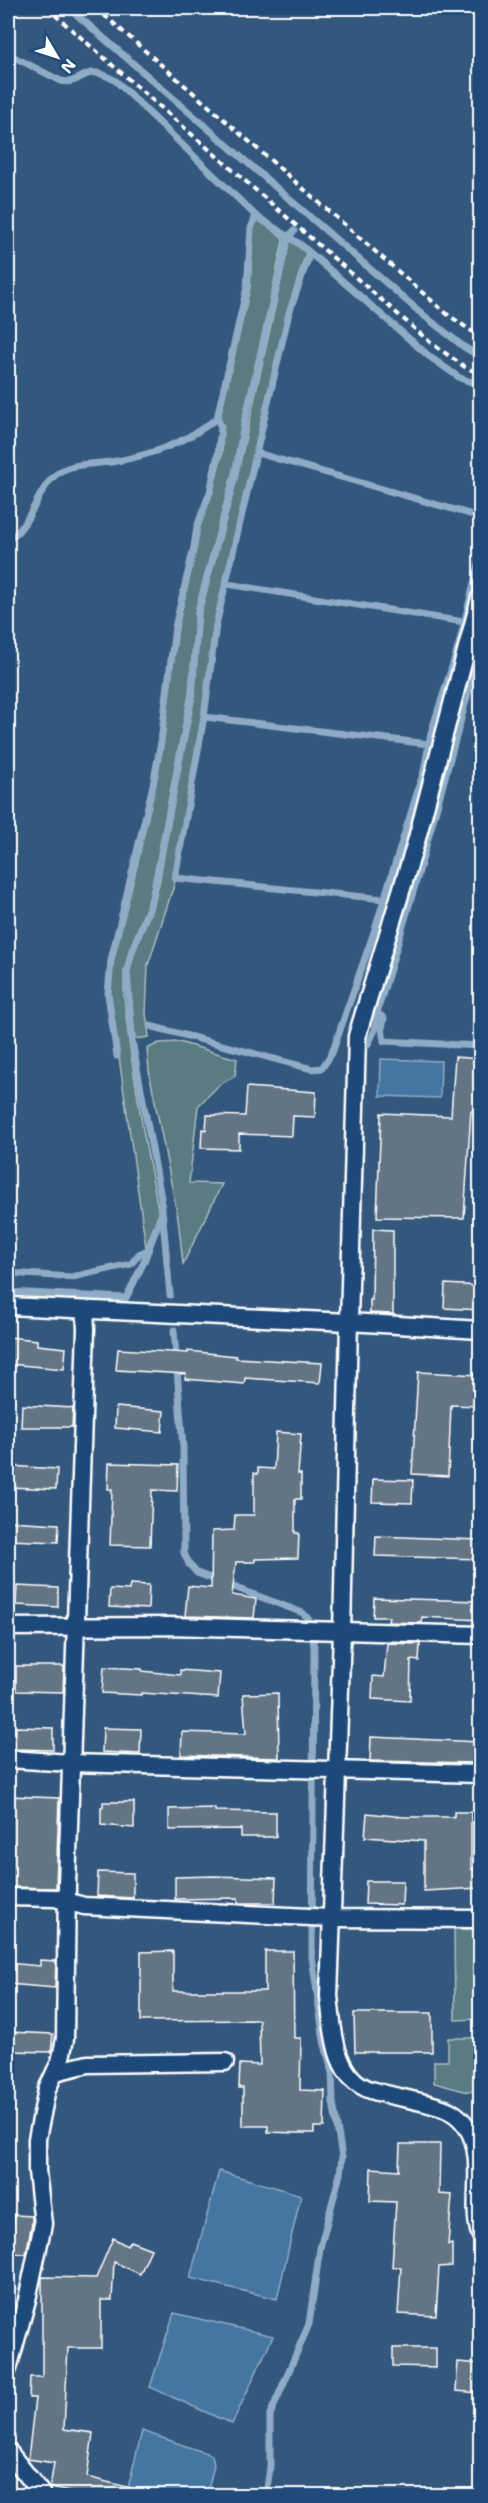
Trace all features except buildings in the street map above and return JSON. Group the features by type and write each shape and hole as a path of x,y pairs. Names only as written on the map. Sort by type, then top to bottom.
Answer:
{"street":[{"path":"480,598 416,842 357,1036 342,1632 319,1917 335,2044 344,2067 354,2081 369,2090 444,2108 458,2115 468,2128 476,2149 480,2234"},
{"path":"8,1306 480,1330"},
{"path":"8,2369 27,2300 43,2224 37,2171 37,2139 47,2089 65,2039 85,1310"},
{"path":"8,1627 75,1626 480,1635"},
{"path":"8,1759 71,1763 480,1774"},
{"path":"8,1897 67,1901 84,1906 319,1917 480,1919"},
{"path":"55,2072 88,2064 225,2062"},
{"path":"8,2451 41,2493"}],"path":[{"path":"47,8 430,343 465,367 480,374"},
{"path":"96,8 447,314 480,337"}],"green space":[{"path":"257,219 282,237 283,241 231,479 196,608 189,694 149,900 129,951 124,972 129,1042 159,1213 146,1247 110,994 113,961 138,862 163,743 178,627 199,528 212,494 222,454 223,427 220,418 250,288 253,229"},
{"path":"290,240 306,253 287,312 214,624 203,717 173,879 175,882 148,965 146,1013 149,1037 135,1039 129,972 134,953 154,904 160,879 195,695 201,612 236,481"},
{"path":"179,1042 237,1059 235,1076 219,1085 198,1106 189,1183 222,1184 183,1264 178,1218 149,1071 147,1049 159,1043"},
{"path":"454,1929 480,1929 480,2019 455,2020"},
{"path":"448,2038 480,2038 480,2092 464,2091 434,2083 434,2061 448,2061"}],"water":[{"path":"381,1059 441,1061 440,1098 380,1096"},
{"path":"219,2171 301,2195 277,2299 190,2278"},
{"path":"174,2313 273,2336 232,2424 150,2387"},
{"path":"142,2431 212,2455 214,2465 207,2495 126,2496"}],"waterway":[{"path":"69,8 422,314 480,357"},
{"path":"8,54 61,81 69,82 90,73 105,75 116,81 256,216 301,245 430,357 460,378 480,385"},
{"path":"8,540 24,524 46,485 61,471 79,465 111,462 153,452 193,435 217,418 247,287 251,228 256,216"},
{"path":"170,1295 161,1198 132,1041 127,972 151,902 157,877 192,695 198,612 234,480 244,424 288,237 294,231"},
{"path":"310,253 289,313 216,625 204,717 175,878 384,899"},
{"path":"117,1056 108,994 111,960 153,785 161,742 175,627 197,527 210,492 218,454 221,427 217,418"},
{"path":"257,453 480,517"},
{"path":"150,1026 312,1069 322,1068 332,1053 374,932 424,771 431,733 458,648 480,559"},
{"path":"227,584 464,622"},
{"path":"367,1046 375,1030 378,1009 416,882 480,650"},
{"path":"204,717 429,744"},
{"path":"377,1013 384,1018 382,1028 384,1041 480,1046"},
{"path":"8,1292 126,1298 143,1264 161,1216"},
{"path":"8,1273 72,1277 131,1264 139,1254 148,1250"},
{"path":"174,1330 183,1448 184,1553 189,1564 197,1573 303,1613 310,1621 314,1646 312,1957 324,2041 332,2070 333,2102 342,2157 340,2174 320,2248 309,2324 270,2415 270,2467 266,2496"}]}
